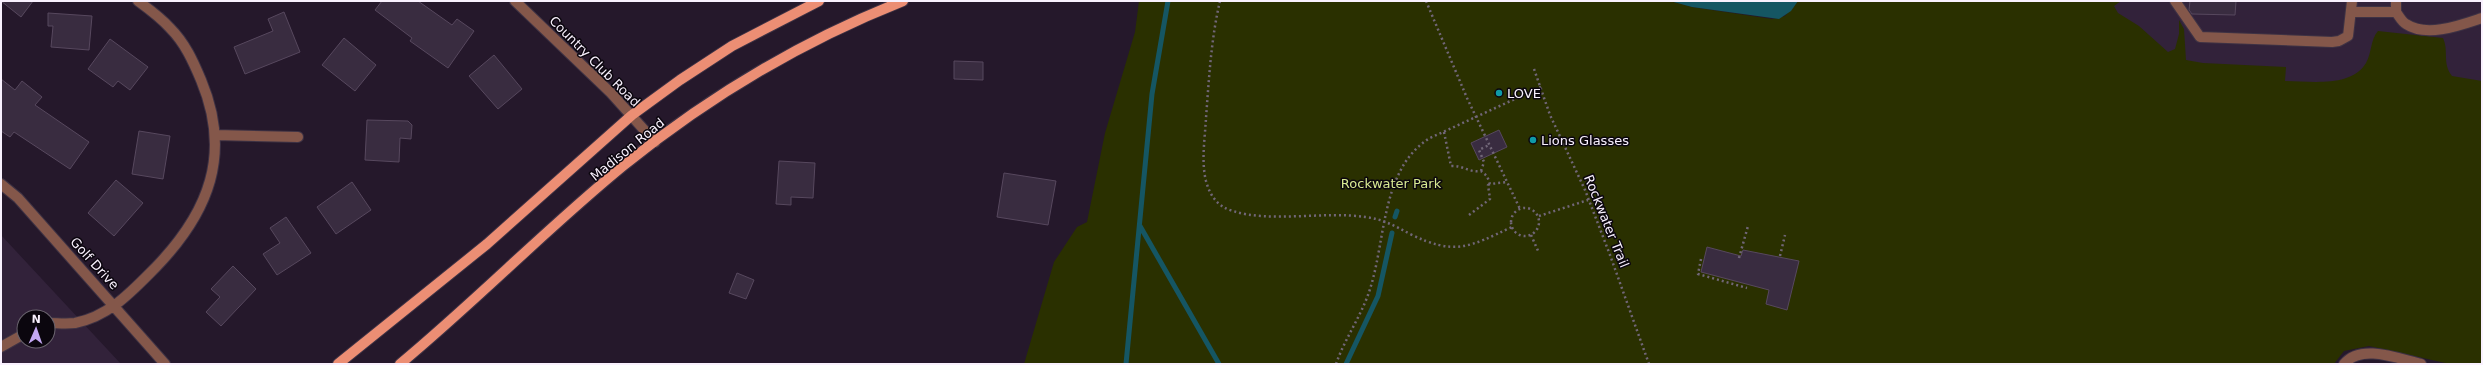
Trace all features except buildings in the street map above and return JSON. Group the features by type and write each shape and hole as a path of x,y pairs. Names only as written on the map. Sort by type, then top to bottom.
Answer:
{"main road":[{"name":"Madison Road","path":"338,364 487,244 632,115 680,80 732,46 819,1"},
{"name":"Madison Road","path":"400,364 589,196 654,142 705,105 759,71 816,40 903,1"}],"street":[{"path":"56,324 68,324 86,320 104,314 116,306 167,255 200,208 210,186 216,135 211,109 191,56 170,27 138,1"},
{"name":"Country Club Road","path":"515,1 632,115 654,142"},
{"path":"2175,1 2200,37 2339,41 2348,36 2352,12 2352,1"},
{"path":"2396,1 2396,12 2405,24 2419,29 2444,28 2482,18"},
{"path":"2352,12 2396,12"},
{"path":"216,135 298,137"},
{"name":"Golf Drive","path":"1,184 18,198 116,306 165,364"},
{"path":"1,347 16,339"},
{"path":"2344,364 2352,356 2373,354 2421,364"}],"path":[{"path":"1220,1 1211,60 1204,145 1206,182 1217,203 1227,209 1249,214 1353,215 1386,220 1435,245 1451,248 1475,244 1512,227"},
{"path":"1426,1 1476,117 1520,209"},
{"name":"Rockwater Trail","path":"1534,69 1550,115 1588,200 1649,364"},
{"path":"1336,364 1370,291 1396,181 1404,164 1421,144 1540,87"},
{"path":"1444,132 1451,166 1459,165 1471,171 1480,171 1487,176 1490,184 1488,184 1490,198 1469,215"},
{"path":"1480,171 1484,162 1479,150 1489,145"},
{"path":"1490,184 1507,182"},
{"path":"1539,216 1588,200"},
{"path":"1520,209 1532,209 1539,216 1540,224 1531,235 1518,234 1512,227 1512,218 1520,209"},
{"path":"1739,258 1748,226"},
{"path":"1531,235 1539,254"},
{"path":"1780,256 1785,235"},
{"path":"1701,259 1698,274 1747,288"}],"shaded area":[{"path":"2032,1 2482,1 2482,146 2375,133"},
{"path":"1,235 121,364 1,364"}],"green space":[{"name":"Rockwater Park","path":"1139,1 1670,1 1692,7 1772,19 1785,16 1798,1 2121,1 2114,6 2118,13 2139,26 2168,52 2175,49 2179,34 2179,20 2184,29 2186,60 2203,63 2286,67 2285,81 2306,82 2340,80 2359,71 2368,59 2375,35 2378,31 2443,38 2446,48 2446,62 2452,76 2482,81 2482,364 2450,364 2369,346 2344,351 2334,364 1024,364 1054,262 1077,227 1087,222 1105,133 1135,32"}],"water":[{"path":"1670,1 1798,1 1791,11 1779,19 1692,7"}],"waterway":[{"path":"1126,364 1152,94 1168,1"},
{"path":"1395,217 1397,211"},
{"path":"1140,226 1219,364"},
{"path":"1346,364 1378,296 1392,233"}],"place":[{"name":"LOVE","path":"1499,93"},
{"name":"Lions Glasses","path":"1533,140"}]}
